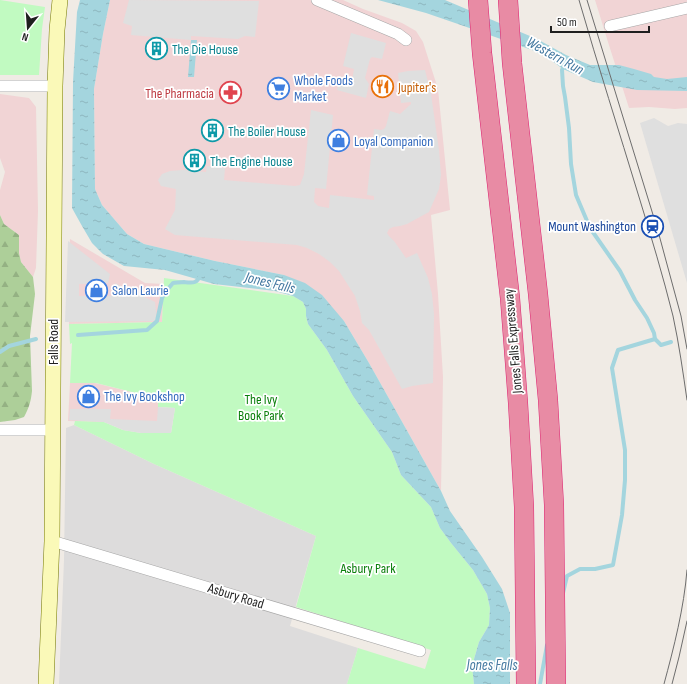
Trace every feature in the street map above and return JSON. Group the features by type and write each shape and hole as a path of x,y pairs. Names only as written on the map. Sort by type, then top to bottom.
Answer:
{"highway":[{"name":"Jones Falls Expressway","path":"478,0 482,53 510,298 518,403 524,507 526,684"},
{"name":"Jones Falls Expressway","path":"508,3 512,63 538,294 548,400 554,505 556,684"}],"main road":[{"name":"Falls Road","path":"46,684 52,541 55,86 57,30 60,0"}],"street":[{"path":"317,0 398,34 406,40"},
{"path":"610,26 687,8"},
{"path":"0,86 55,86"},
{"path":"0,430 53,430"},
{"name":"Asbury Road","path":"52,541 420,651"}],"shaded area":[{"path":"110,0 343,0 402,23 416,31 423,42 438,89 450,210 431,215 443,377 441,491 344,321 284,275 215,261 144,244 127,234 102,205 95,189 94,89"},
{"path":"129,0 259,1 255,37 245,36 238,39 191,36 191,40 131,35 132,26 123,23"},
{"path":"595,0 687,0 687,108 629,108"},
{"path":"351,33 386,43 382,59 372,57 370,59 365,78 369,84 366,98 337,90 340,78 352,81 354,69 343,66"},
{"path":"425,70 431,94 439,150 441,175 439,189 429,212 407,224 389,229 387,233 406,258 417,253 428,278 432,294 434,314 433,383 402,389 369,330 362,323 355,296 339,271 330,262 319,254 297,245 175,235 165,229 175,210 176,189 161,186 158,180 162,174 170,171 183,170 206,172 207,166 225,168 224,180 295,186 300,185 304,174 311,110 333,115 326,189 315,188 314,202 318,206 329,208 330,195 374,200 374,196 367,195 374,129 384,129 390,111 400,114 411,104 411,102 401,103 398,73"},
{"path":"0,94 29,98 36,107 38,211 36,268 33,277 21,262 19,253 19,235 4,224 0,215 0,190 5,172 0,158"},
{"path":"654,118 668,126 678,123 687,124 687,283 640,123"},
{"path":"70,239 145,283 164,284 162,322 69,324 68,279"},
{"path":"68,241 110,274 108,283 79,284 79,296 115,296 115,283 155,302 157,321 65,322"},
{"path":"70,383 95,383 148,396 158,403 158,407 171,433 104,422 68,421"},
{"path":"158,407 175,408 171,433 141,433 123,430 104,422 69,420 70,409 111,409 110,419 157,421"},
{"path":"74,425 154,464 316,536 290,626 358,648 347,684 59,684 64,560 66,428"}],"green space":[{"path":"0,0 45,7 39,75 0,75"},
{"path":"0,215 4,224 19,235 19,253 21,262 33,277 35,294 30,336 32,391 30,404 24,417 0,422"},
{"path":"164,278 293,296 303,302 306,309 308,324 327,350 353,396 392,452 401,475 431,507 440,528 473,570 487,594 490,608 489,625 479,642 472,666 474,684 347,684 358,648 425,669 431,650 296,607 316,536 154,464 74,425 75,421 104,422 123,430 141,433 171,433 175,408 158,407 158,403 148,396 96,383 70,383 72,343 70,344 69,324 162,322"}],"water":[{"name":"Jones Falls","path":"80,0 110,0 94,89 95,189 102,205 127,234 144,244 215,261 284,275 305,283 322,295 344,321 441,491 450,511 502,589 510,613 510,684 474,684 472,666 479,642 489,625 490,608 487,594 473,570 440,528 431,507 401,475 392,452 353,396 327,350 308,324 306,309 303,302 293,296 275,291 214,284 165,270 124,266 103,254 92,243 72,208 73,82 77,12"},
{"name":"Western Run","path":"378,0 445,0 537,39 566,55 590,65 619,65 651,74 654,77 667,79 687,77 687,91 637,90 593,82 563,69 548,58 532,50 426,13"},
{"path":"191,40 197,40 194,77 188,77"}],"waterway":[{"path":"564,65 562,70 563,86 569,128 571,164 576,195 590,228 620,271 635,300 647,318 654,333 655,339 661,345 671,342"},
{"path":"78,335 147,330 157,321 162,298 173,283 194,282 198,280 201,274"},
{"path":"0,352 9,346 36,339"},
{"path":"563,593 567,576 580,569 595,569 613,565 622,515 625,480 625,450 612,368 618,350 655,339"},
{"path":"540,684 547,645"}],"tram line":[{"path":"579,0 665,286 675,326 687,400"},
{"path":"587,0 658,231 681,316 687,349"},
{"path":"664,684 681,613 687,570"},
{"path":"672,684 687,621"}],"place":[{"name":"The Die House","path":"156,49"},
{"name":"Jupiter's","path":"382,87"},
{"name":"Whole Foods Market","path":"279,88"},
{"name":"The Pharmacia","path":"230,93"},
{"name":"The Boiler House","path":"212,131"},
{"name":"Loyal Companion","path":"339,141"},
{"name":"The Engine House","path":"195,161"},
{"name":"Mount Washington","path":"652,226"},
{"name":"Salon Laurie","path":"97,290"},
{"name":"The Ivy Bookshop","path":"89,396"}],"park label":[{"name":"The Ivy Book Park","path":"261,408"},
{"name":"Asbury Park","path":"368,568"}]}
